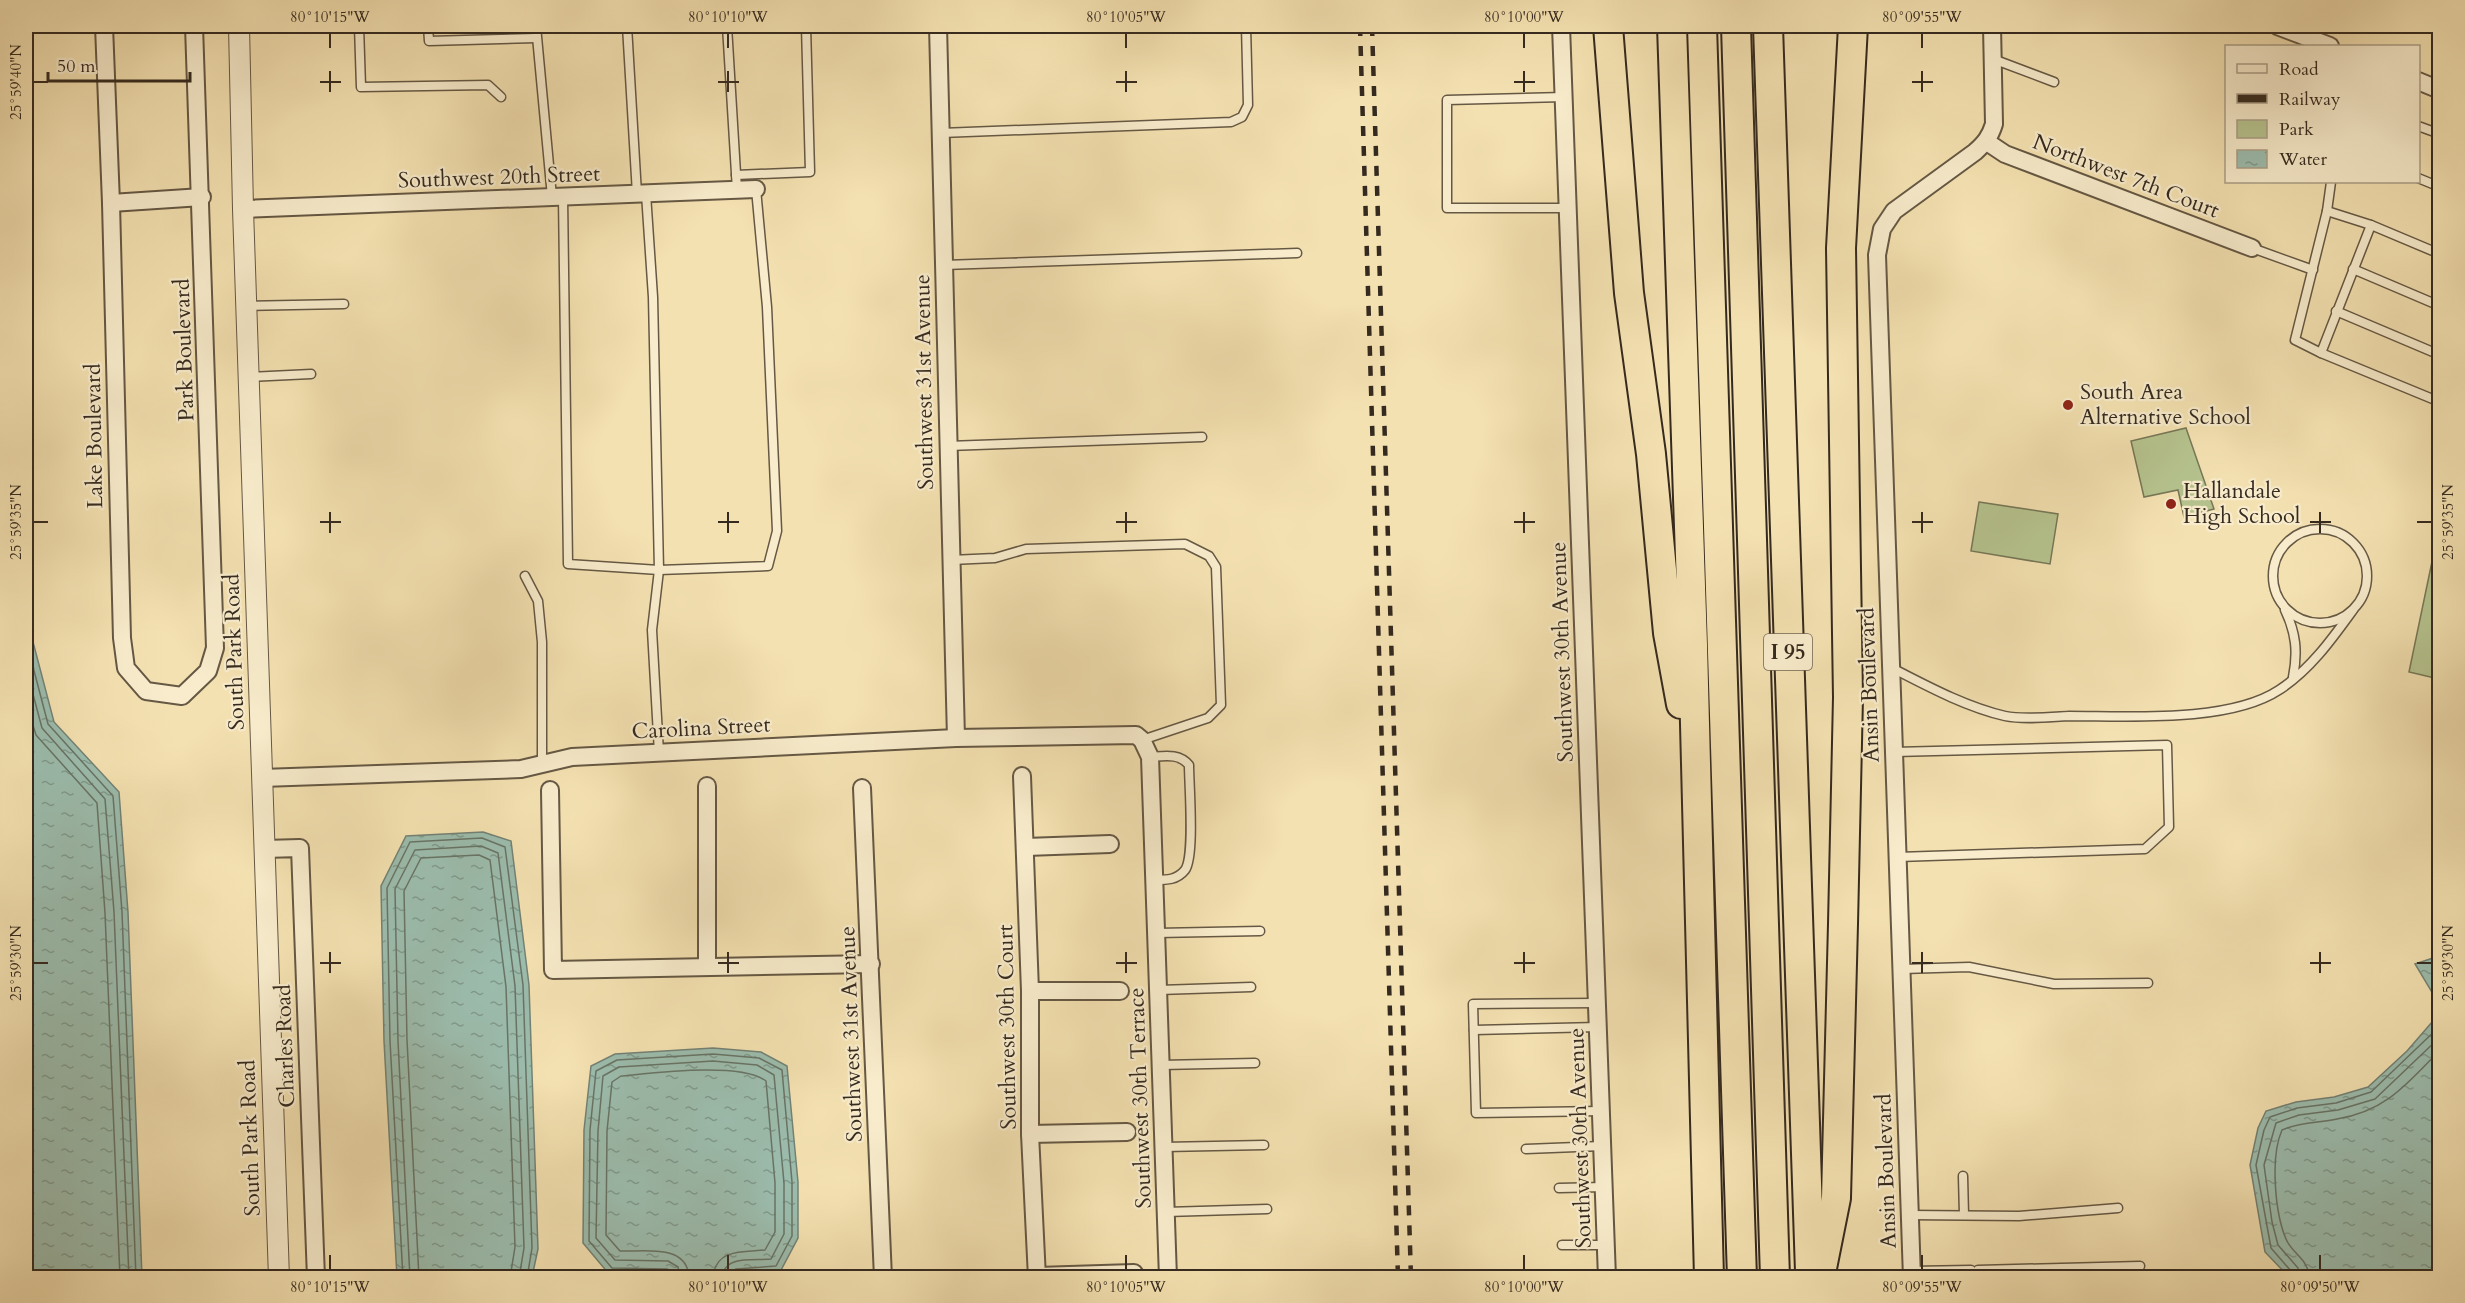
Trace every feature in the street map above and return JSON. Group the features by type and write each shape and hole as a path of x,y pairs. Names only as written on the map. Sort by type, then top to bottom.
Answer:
{"highway":[{"path":"1608,26 1629,293 1651,454 1668,633 1698,798"},
{"path":"1672,26 1698,798 1707,1269"},
{"path":"1702,26 1742,1278"},
{"path":"1736,26 1775,1278"},
{"name":"I 95","path":"1768,26 1810,1278"},
{"path":"1820,1278 1836,1198 1843,936 1848,697 1841,248 1853,26"}],"street":[{"name":"Lake Boulevard","path":"104,26 111,202 122,638 126,668"},
{"name":"Park Boulevard","path":"126,668 146,691 182,696 208,671 215,648 202,197 194,26"},
{"name":"South Park Road","path":"239,26 246,306 279,1278"},
{"name":"Southwest 31st Avenue","path":"938,26 956,738"},
{"name":"Southwest 30th Avenue","path":"1561,26 1607,1278"},
{"path":"1987,142 1994,124 1992,26"},
{"path":"2277,26 2327,45"},
{"path":"2420,82 2439,90"},
{"name":"Northwest 7th Court","path":"1987,142 2005,154 2252,249"},
{"name":"Ansin Boulevard","path":"1912,1274 1877,255 1882,229 1894,211 1987,142"},
{"name":"Southwest 20th Street","path":"243,210 506,193 558,197 641,194 737,182 756,189"},
{"path":"111,202 202,197"},
{"name":"Carolina Street","path":"262,778 521,769 572,757 956,738 1126,734 1142,740"},
{"name":"Southwest 30th Terrace","path":"1142,740 1150,757 1168,1278"},
{"name":"Southwest 30th Court","path":"1022,777 1030,991 1030,1134 1037,1277"},
{"path":"706,786 707,966"},
{"name":"Southwest 31st Avenue","path":"862,788 883,1278"},
{"path":"550,790 553,970 871,964"},
{"path":"1026,847 1110,844"},
{"name":"Charles Road","path":"264,849 300,848 316,1278"},
{"path":"1030,991 1120,992"},
{"path":"1030,1134 1127,1132"},
{"path":"1037,1277 1134,1273"}],"lane":[{"path":"359,26 361,87 488,85 501,97"},
{"path":"428,26 429,41 536,38"},
{"path":"536,26 558,197 568,564 659,570 768,566 777,531 767,308 756,189"},
{"path":"627,26 641,194 653,297 659,570 652,630 659,753"},
{"path":"727,26 737,182 810,172 806,26"},
{"path":"941,133 1231,122 1242,117 1248,105 1246,26"},
{"path":"1992,59 2054,82"},
{"path":"1564,97 1447,100 1447,208 1568,208"},
{"path":"2420,127 2439,134"},
{"path":"2420,179 2439,187"},
{"path":"2331,183 2327,211 2295,340 2439,402"},
{"path":"2327,211 2371,225 2439,254"},
{"path":"2321,353 2371,225"},
{"path":"2252,249 2313,270"},
{"path":"944,265 1297,253"},
{"path":"2353,269 2439,306"},
{"path":"246,306 344,304"},
{"path":"2336,311 2439,355"},
{"path":"249,377 311,374"},
{"path":"948,446 1202,437"},
{"path":"1891,668 1943,693 2006,716 2125,716 2227,710 2240,707 2279,690 2322,652 2362,597 2367,582 2366,566 2360,552 2350,540 2336,532 2321,529 2305,531 2291,538 2280,549 2274,563 2272,578 2276,593 2294,627 2297,653 2293,677"},
{"path":"951,560 995,558 1026,549 1185,544 1198,548 1209,556 1216,567 1221,705 1208,718 1142,740"},
{"path":"525,576 538,601 542,642 542,764"},
{"path":"2283,606 2302,619 2325,623 2340,619 2353,610"},
{"path":"1894,752 2167,745 2169,827 2145,849 1898,857"},
{"path":"1150,757 1174,756 1183,758 1189,765 1190,858 1180,874 1172,880 1155,880"},
{"path":"1156,933 1260,931"},
{"path":"1902,969 1969,967 2054,984 2148,983"},
{"path":"1159,990 1251,987"},
{"path":"1597,1003 1473,1004 1476,1113 1601,1111"},
{"path":"1474,1030 1598,1027"},
{"path":"1161,1065 1254,1063"},
{"path":"1164,1147 1264,1145"},
{"path":"1526,1149 1602,1146"},
{"path":"1963,1176 1964,1215"},
{"path":"1559,1188 1604,1187"},
{"path":"1910,1215 2019,1216 2118,1208"},
{"path":"1166,1212 1267,1209"},
{"path":"1562,1245 1606,1245"},
{"path":"1912,1274 2140,1266"}],"green space":[{"path":"2186,428 2214,509 2184,517 2178,490 2144,497 2131,441"},
{"path":"1979,502 2058,514 2050,564 1971,551"},
{"path":"2439,528 2439,679 2409,672"}],"water":[{"path":"26,245 33,352 29,477 33,642 54,722 119,792 128,912 142,1277 26,1277"},
{"path":"483,832 511,841 529,985 538,1249 532,1277 397,1277 384,1041 381,886 406,836"},
{"path":"2440,956 2439,1004 2415,964"},
{"path":"2439,1014 2439,1277 2289,1277 2265,1252 2250,1165 2258,1128 2266,1111 2296,1102 2334,1097 2368,1087 2407,1051"},
{"path":"713,1048 761,1052 787,1066 798,1182 798,1238 780,1272 721,1275 609,1274 583,1243 584,1130 591,1066 615,1054"}],"railway":[{"path":"1360,26 1398,1278"},
{"path":"1372,26 1411,1278"}],"place":[{"name":"South Area Alternative School","path":"2068,405"},
{"name":"Hallandale High School","path":"2171,504"}]}
